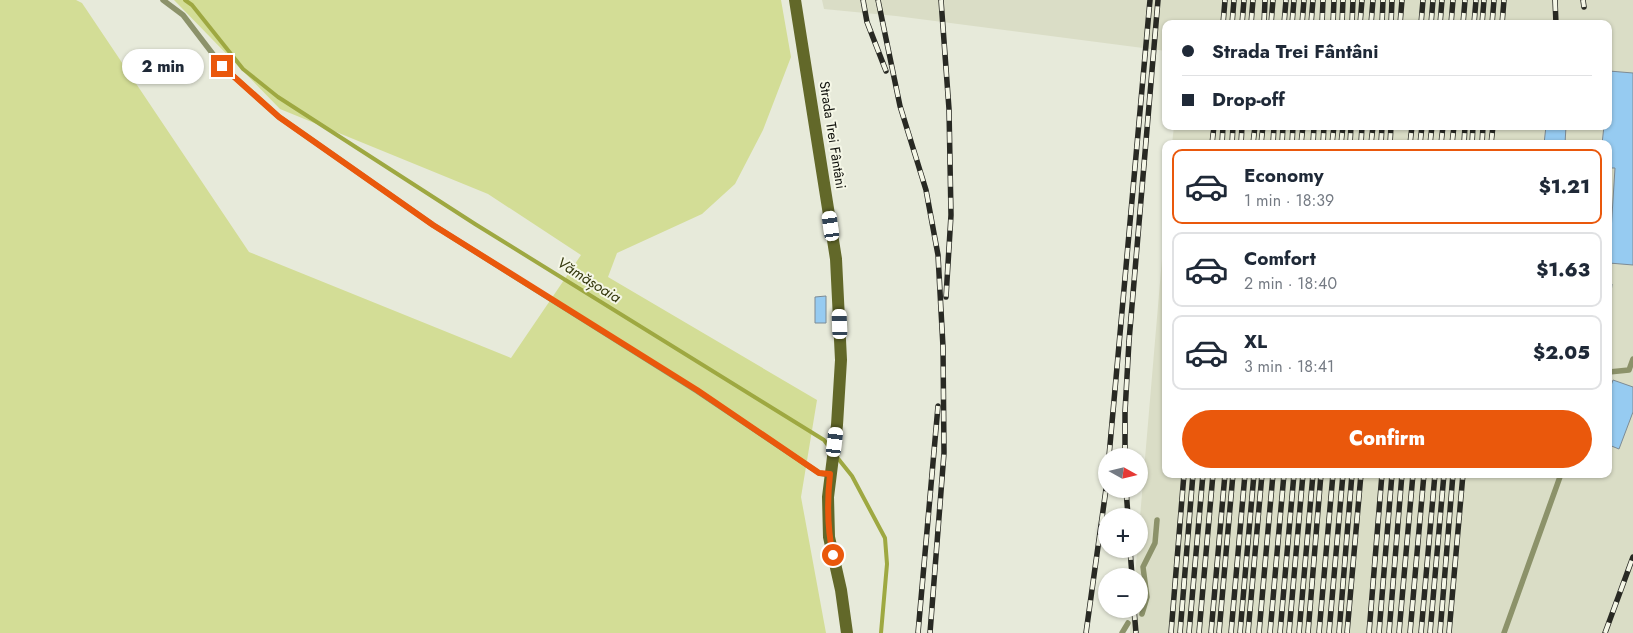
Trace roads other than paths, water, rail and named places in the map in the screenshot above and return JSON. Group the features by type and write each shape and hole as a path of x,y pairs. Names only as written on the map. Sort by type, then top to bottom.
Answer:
{"main road":[{"name":"Strada Trei Fântâni","path":"795,0 836,259 841,360 835,442 828,498 829,537 841,590 847,633"}],"lane":[{"path":"163,0 183,15 222,66 279,117 433,225 697,390 819,473 831,471"},
{"path":"1612,372 1629,370 1633,359"},
{"path":"1504,633 1560,478"},
{"path":"1144,568 1155,543 1157,520"},
{"path":"1122,633 1128,623"}],"waterway":[{"name":"Vămășoaia","path":"185,0 192,5 243,69 278,97 475,224 824,440 830,448"},
{"name":"Vămășoaia","path":"836,456 852,476 885,538 887,564 881,633"}],"railway":[{"path":"863,0 867,22 886,71"},
{"path":"878,0 900,106 926,190 938,255 943,347 944,453 930,633"},
{"path":"941,0 949,109 951,215 946,297"},
{"path":"1110,448 1150,0"},
{"path":"1125,448 1129,341 1158,0"},
{"path":"1223,20 1225,0"},
{"path":"1232,20 1234,0"},
{"path":"1242,20 1244,0"},
{"path":"1251,20 1253,0"},
{"path":"1264,20 1265,0"},
{"path":"1271,20 1273,0"},
{"path":"1284,20 1286,0"},
{"path":"1292,20 1294,0"},
{"path":"1302,20 1304,0"},
{"path":"1311,20 1313,0"},
{"path":"1322,20 1323,0"},
{"path":"1333,20 1334,0"},
{"path":"1342,20 1343,0"},
{"path":"1352,20 1353,0"},
{"path":"1360,20 1362,0"},
{"path":"1371,20 1373,0"},
{"path":"1382,20 1383,0"},
{"path":"1391,20 1392,0"},
{"path":"1400,20 1402,0"},
{"path":"1421,20 1423,0"},
{"path":"1431,20 1433,0"},
{"path":"1440,20 1442,0"},
{"path":"1451,20 1453,0"},
{"path":"1463,20 1465,0"},
{"path":"1474,20 1476,0"},
{"path":"1482,20 1484,0"},
{"path":"1492,20 1494,0"},
{"path":"1502,20 1504,0"},
{"path":"1555,0 1556,20"},
{"path":"1583,0 1584,7"},
{"path":"1212,140 1214,130"},
{"path":"1222,140 1223,130"},
{"path":"1232,140 1233,130"},
{"path":"1241,140 1242,130"},
{"path":"1253,140 1255,130"},
{"path":"1261,140 1263,130"},
{"path":"1273,140 1274,130"},
{"path":"1282,140 1283,130"},
{"path":"1292,140 1293,130"},
{"path":"1301,140 1303,130"},
{"path":"1313,140 1314,130"},
{"path":"1323,140 1324,130"},
{"path":"1332,140 1334,130"},
{"path":"1341,140 1343,130"},
{"path":"1350,140 1351,130"},
{"path":"1361,140 1362,130"},
{"path":"1371,140 1373,130"},
{"path":"1381,140 1382,130"},
{"path":"1390,140 1391,130"},
{"path":"1410,140 1412,130"},
{"path":"1420,140 1422,130"},
{"path":"1430,140 1432,130"},
{"path":"1441,140 1443,130"},
{"path":"1452,140 1454,130"},
{"path":"1464,140 1465,130"},
{"path":"1472,140 1473,130"},
{"path":"1482,140 1483,130"},
{"path":"1491,140 1493,130"},
{"path":"918,633 938,406"},
{"path":"1171,633 1184,478"},
{"path":"1180,633 1193,478"},
{"path":"1189,633 1203,478"},
{"path":"1199,633 1213,478"},
{"path":"1211,633 1225,478"},
{"path":"1219,633 1233,478"},
{"path":"1231,633 1245,478"},
{"path":"1240,633 1254,478"},
{"path":"1248,633 1262,478"},
{"path":"1259,633 1273,478"},
{"path":"1270,633 1284,478"},
{"path":"1280,633 1294,478"},
{"path":"1289,633 1303,478"},
{"path":"1299,633 1313,478"},
{"path":"1308,633 1321,478"},
{"path":"1319,633 1333,478"},
{"path":"1329,633 1343,478"},
{"path":"1339,633 1352,478"},
{"path":"1347,633 1361,478"},
{"path":"1369,633 1382,478"},
{"path":"1379,633 1392,478"},
{"path":"1389,633 1402,478"},
{"path":"1399,633 1413,478"},
{"path":"1410,633 1424,478"},
{"path":"1421,633 1435,478"},
{"path":"1430,633 1444,478"},
{"path":"1440,633 1453,478"},
{"path":"1449,633 1463,478"},
{"path":"1086,633 1105,498"},
{"path":"1127,498 1127,508"},
{"path":"1605,633 1633,557"},
{"path":"1131,558 1131,568"},
{"path":"1135,618 1136,633"}]}
